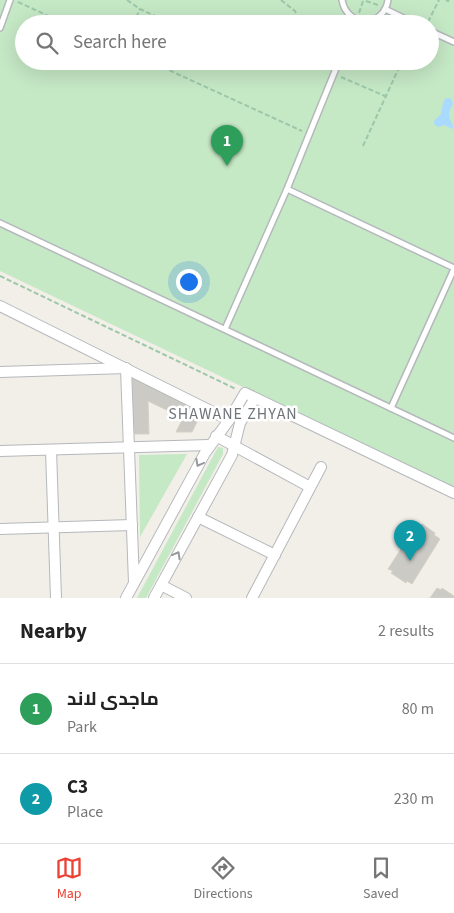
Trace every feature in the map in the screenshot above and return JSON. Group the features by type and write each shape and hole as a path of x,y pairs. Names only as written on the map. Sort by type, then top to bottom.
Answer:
{"street":[{"path":"0,306 229,420"},
{"path":"0,372 126,368"},
{"path":"126,368 134,586"},
{"path":"126,598 210,445 229,420 244,393 454,493"},
{"path":"154,598 235,447 240,423 255,398"},
{"path":"216,436 310,487"},
{"path":"0,451 210,445"},
{"path":"51,450 56,598"},
{"path":"252,598 321,467"},
{"path":"198,516 274,555"},
{"path":"0,529 132,525"},
{"path":"161,585 186,598"}],"lane":[{"path":"0,28 10,0"},
{"path":"342,0 346,11 351,15"},
{"path":"380,15 388,0"},
{"path":"385,9 397,15"},
{"path":"439,35 454,42"},
{"path":"225,329 335,70"},
{"path":"286,188 454,269 391,408"},
{"path":"0,224 454,438"}],"path":[{"path":"127,0 153,15"},
{"path":"281,0 295,11 297,15"},
{"path":"358,15 365,0 379,5"},
{"path":"432,15 439,0"},
{"path":"18,2 46,15"},
{"path":"137,15 140,9"},
{"path":"168,70 302,132"},
{"path":"363,146 398,70"},
{"path":"341,77 386,97"},
{"path":"0,276 244,393"}],"green space":[{"path":"0,0 454,0 454,488 0,271"},
{"path":"218,447 223,448 223,454 146,598 137,598"},
{"path":"187,454 140,537 139,455"}],"water":[{"path":"446,98 450,98 453,103 449,114 453,129 444,125 438,127 434,124 434,121 441,114"}],"building":[{"path":"132,377 202,412 192,432 176,432 183,418 148,401 149,434 134,434"},
{"path":"417,524 421,526 422,524 440,539 412,584 407,581 406,583 388,569"},
{"path":"437,588 441,590 442,588 454,596 454,598 430,598"}],"place":[{"name":"ماجدی لاند","path":"227,166"},
{"name":"C3","path":"410,561"}],"district":[{"name":"SHAWANE ZHYAN","path":"233,414"}]}
